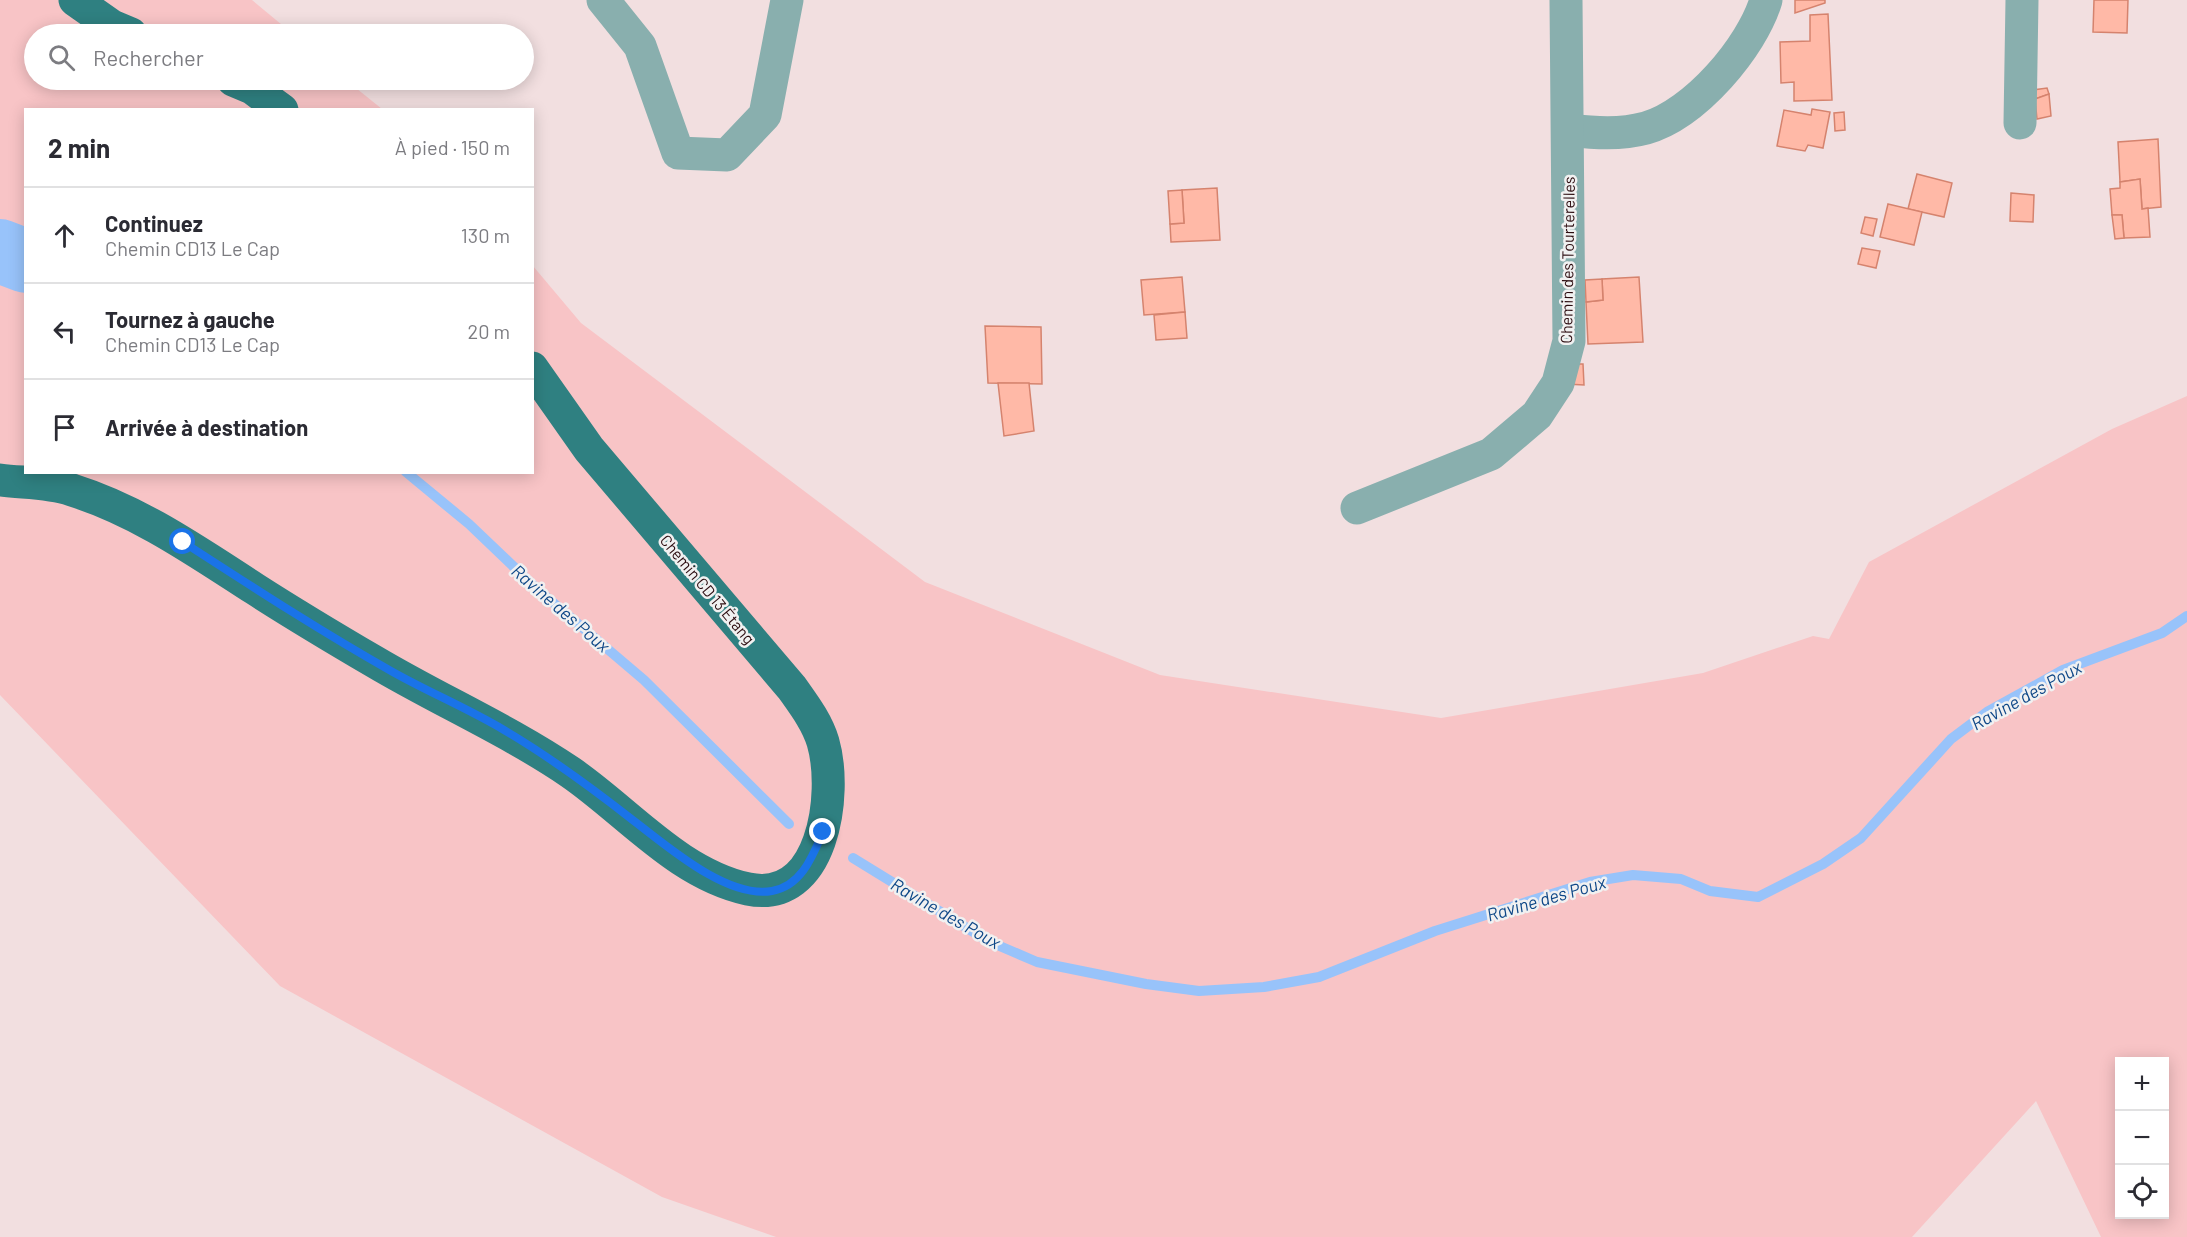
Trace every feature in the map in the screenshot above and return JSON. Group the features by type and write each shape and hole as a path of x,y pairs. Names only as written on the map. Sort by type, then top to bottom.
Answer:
{"main road":[{"path":"75,0 109,24"},
{"path":"255,90 279,108"},
{"name":"Chemin CD 13 Étang","path":"0,480 69,488 130,511 392,672 503,729 573,774 691,865 723,882 749,889 773,891 798,879 811,859 823,832 826,765 823,741 810,714 792,688 589,449 534,371"}],"street":[{"path":"603,0 640,46 678,153 727,155 765,115 787,0"},
{"name":"Chemin des Tourterelles","path":"1356,508 1491,454 1537,415 1558,383 1569,341 1566,0"},
{"path":"1568,130 1609,134 1648,127 1679,110 1716,82 1744,46 1766,0"},
{"path":"2020,123 2022,0"}],"shaded area":[{"path":"0,0 252,0 281,24 24,24 24,90 358,90 381,108 24,108 24,474 534,474 534,267 581,323 925,582 1160,675 1441,718 1703,673 1813,636 1829,639 1869,562 2112,429 2187,396 2187,1237 2101,1237 2036,1101 1912,1237 776,1237 662,1197 280,986 0,695"}],"building":[{"path":"1795,0 1825,0 1825,3 1795,13"},
{"path":"2094,0 2128,0 2127,33 2093,32"},
{"path":"1828,14 1832,100 1794,101 1794,82 1781,83 1780,42 1810,41 1810,15"},
{"path":"2047,88 2049,94 2035,99 2033,90"},
{"path":"2049,94 2051,116 2037,119 2035,99"},
{"path":"1812,109 1830,112 1823,148 1808,145 1805,151 1777,146 1784,110 1811,115"},
{"path":"1844,112 1845,130 1835,131 1834,113"},
{"path":"2158,139 2161,207 2142,209 2140,179 2120,182 2118,142"},
{"path":"1917,174 1952,183 1944,217 1908,209"},
{"path":"2140,179 2142,209 2148,208 2150,237 2124,238 2122,215 2112,215 2110,189 2120,188 2120,182"},
{"path":"1217,188 1220,240 1171,242 1170,224 1184,223 1182,190"},
{"path":"1182,190 1184,223 1170,224 1168,191"},
{"path":"2011,193 2034,195 2033,222 2010,221"},
{"path":"1888,204 1922,212 1914,245 1880,237"},
{"path":"2112,215 2122,215 2124,238 2115,239"},
{"path":"1865,217 1877,219 1873,236 1861,233"},
{"path":"1862,248 1880,251 1876,268 1858,264"},
{"path":"1182,277 1185,312 1144,315 1141,280"},
{"path":"1639,277 1643,342 1588,344 1586,302 1603,300 1602,279"},
{"path":"1602,279 1603,300 1586,302 1585,280"},
{"path":"1185,312 1187,338 1156,340 1154,315"},
{"path":"985,326 1041,327 1042,384 988,383"},
{"path":"1564,364 1583,364 1584,385 1566,384"},
{"path":"998,383 1029,383 1034,431 1004,436"}],"waterway":[{"name":"Ravine des Poux","path":"0,251 24,260"},
{"name":"Ravine des Poux","path":"408,474 469,524 537,589 644,680 789,824"},
{"name":"Ravine des Poux","path":"853,858 988,941 1037,962 1146,984 1199,991 1264,987 1319,977 1435,931 1590,882 1633,875 1681,879 1710,891 1758,897 1823,864 1861,838 1951,739 1987,712 2063,670 2162,633 2187,616"}],"route":[{"path":"183,542 290,611 392,672 503,729 573,774 691,865 723,882 749,889 773,891 798,879 811,859 823,832"}]}
